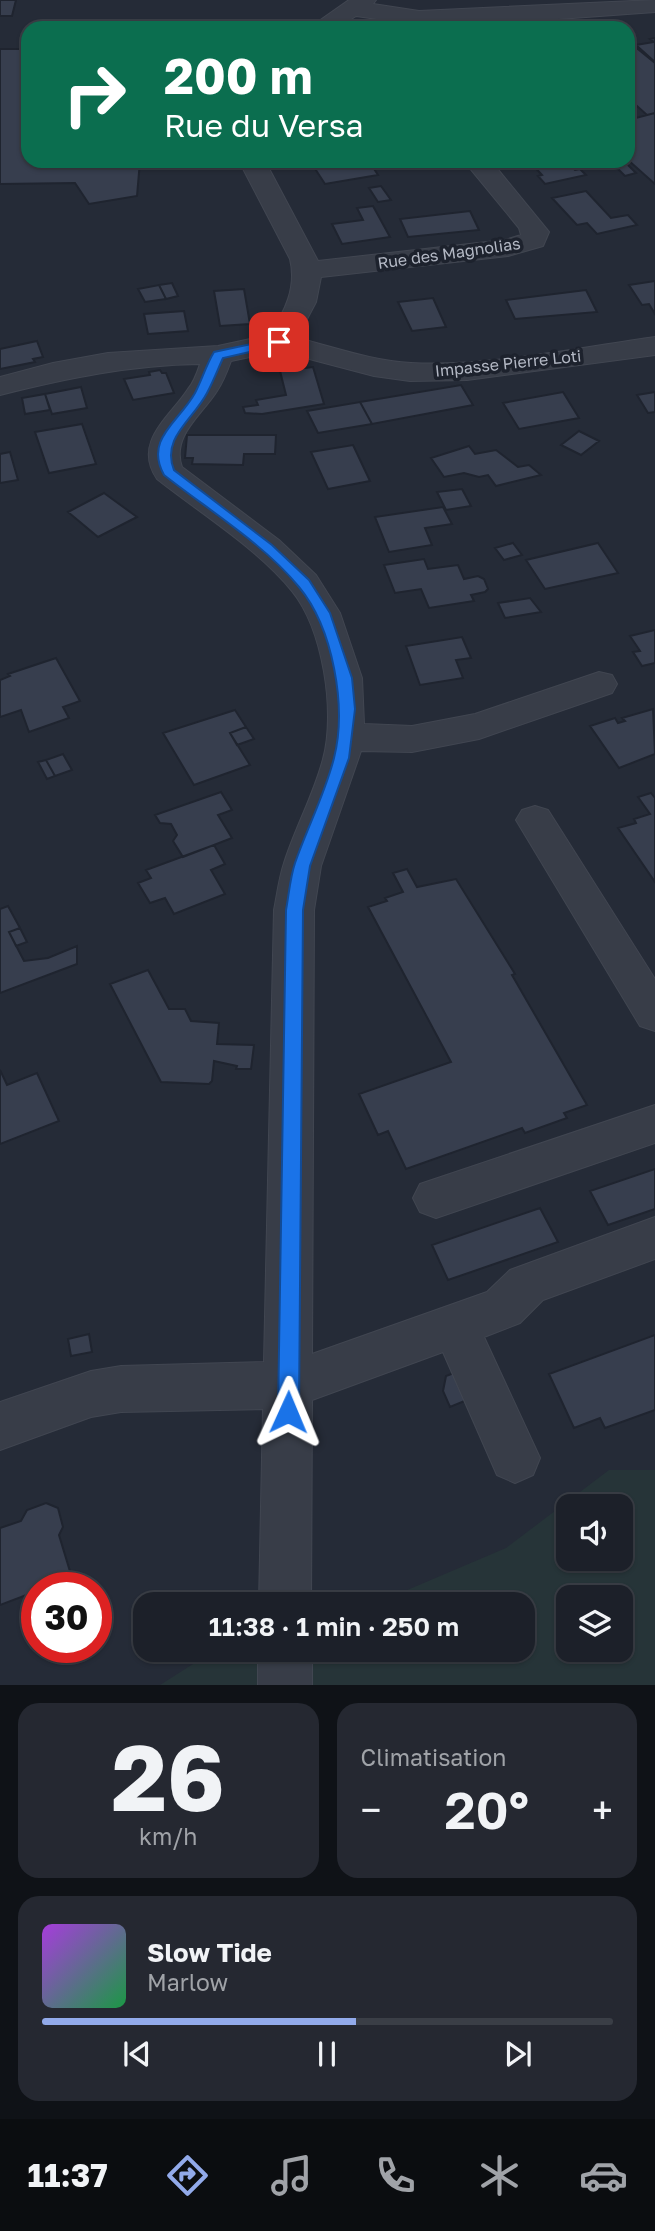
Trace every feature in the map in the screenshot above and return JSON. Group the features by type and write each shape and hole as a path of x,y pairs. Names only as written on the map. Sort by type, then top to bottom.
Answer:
{"street":[{"path":"331,21 357,2 419,18 494,21"},
{"path":"527,21 655,5"},
{"path":"0,386 124,360 168,355 218,355 279,342 298,311 308,270 256,168"},
{"name":"Rue des Magnolias","path":"308,270 508,248 533,240 534,232 529,223 483,168"},
{"name":"Impasse Pierre Loti","path":"279,342 374,367 410,372 467,371 655,346"},
{"path":"218,355 201,394 167,439 163,449 164,464 169,472 267,548 304,583 323,613 344,678 347,709 346,737 335,781 302,866 294,910 285,1592"},
{"path":"346,737 412,739 479,726 599,684"},
{"path":"535,820 655,1014"},
{"path":"436,1198 655,1124"},
{"path":"0,1426 91,1394 121,1389 289,1385 503,1308 527,1285 655,1238"},
{"path":"455,1325 515,1458"},
{"path":"285,1662 285,1685"}],"shaded area":[{"path":"609,1470 655,1470 655,1685 160,1685 196,1662 535,1662 535,1592 403,1592 506,1548 556,1510 556,1571 633,1571 633,1494 577,1494"}],"building":[{"path":"0,0 16,0 12,16 0,16"},
{"path":"655,38 655,62 636,45 654,42 650,39"},
{"path":"635,47 655,63 655,113 647,115 635,104"},
{"path":"0,49 21,49 21,168 139,168 137,196 89,204 75,183 0,184"},
{"path":"655,113 655,184 635,166 635,118"},
{"path":"315,168 374,168 378,175 325,184"},
{"path":"536,168 573,168 580,169 586,175 545,184 538,176 542,175"},
{"path":"617,168 631,168 636,173 625,176"},
{"path":"381,186 391,200 378,202 369,188"},
{"path":"586,191 611,218 628,215 637,225 597,234 587,223 577,225 552,198"},
{"path":"373,206 390,237 342,244 332,224 363,220 357,208"},
{"path":"470,211 479,230 408,237 400,219"},
{"path":"655,281 655,314 649,304 642,305 629,285"},
{"path":"172,283 178,296 166,299 159,285"},
{"path":"159,285 166,299 145,302 138,289"},
{"path":"244,289 250,324 220,326 214,291"},
{"path":"586,290 597,312 515,319 506,300"},
{"path":"433,298 446,327 412,331 398,302"},
{"path":"184,311 188,331 148,334 144,314"},
{"path":"37,341 43,357 33,359 35,362 0,369 0,349"},
{"path":"313,367 324,404 262,414 245,413 243,407 258,405 256,400 286,395 280,371"},
{"path":"160,370 166,373 174,393 133,400 124,379 150,375 149,372"},
{"path":"461,385 473,405 372,424 360,402"},
{"path":"81,387 87,408 52,414 45,394"},
{"path":"563,392 579,418 519,429 503,403"},
{"path":"655,392 655,412 648,413 637,395"},
{"path":"45,394 50,410 25,414 22,398"},
{"path":"360,402 372,424 318,433 307,411"},
{"path":"82,424 96,464 49,473 35,432"},
{"path":"579,431 599,441 581,455 561,445"},
{"path":"187,435 276,435 275,454 244,454 243,465 192,464 193,458 185,458"},
{"path":"353,445 370,481 328,489 311,452"},
{"path":"469,446 475,454 496,450 518,467 529,465 541,475 496,486 488,475 479,477 464,473 444,477 431,458"},
{"path":"10,452 18,480 0,483 0,454"},
{"path":"462,489 471,506 446,510 437,492"},
{"path":"104,493 137,517 98,537 68,512"},
{"path":"443,507 452,524 425,528 432,545 389,552 375,517"},
{"path":"513,543 522,555 504,560 495,548"},
{"path":"598,543 618,573 545,589 526,560"},
{"path":"424,559 428,569 458,565 464,579 478,576 484,579 488,589 471,595 474,601 429,608 421,589 395,593 384,565"},
{"path":"530,598 541,612 505,618 498,603"},
{"path":"655,630 655,663 642,666 633,652 640,651 630,636"},
{"path":"462,637 471,658 456,660 463,678 420,685 406,646"},
{"path":"56,658 80,701 63,707 69,718 29,732 21,710 0,717 0,680 10,676 8,674"},
{"path":"653,709 655,754 619,768 590,726 615,718 618,723 625,721 622,718"},
{"path":"235,710 246,727 230,733 250,765 194,785 163,733"},
{"path":"246,727 254,739 237,745 230,733"},
{"path":"63,754 72,770 55,776 46,760"},
{"path":"46,760 55,776 47,779 38,762"},
{"path":"221,792 232,810 218,815 232,838 183,857 173,841 177,835 171,824 160,823 155,815"},
{"path":"651,793 655,798 655,882 618,828 636,823 634,819 650,814 638,797"},
{"path":"214,845 225,864 211,870 225,894 174,914 165,898 150,903 138,883 151,878 146,870"},
{"path":"407,869 417,887 456,879 515,974 512,975 587,1105 564,1113 567,1118 525,1133 522,1128 406,1169 388,1131 378,1135 359,1094 451,1062 368,907 403,892 393,873"},
{"path":"8,906 20,928 9,932 24,961 48,958 77,946 77,964 0,993 0,909"},
{"path":"20,928 27,942 16,946 9,932"},
{"path":"148,970 169,1009 185,1009 191,1021 219,1023 217,1044 254,1045 251,1069 236,1069 237,1066 214,1061 212,1081 209,1084 161,1082 110,984"},
{"path":"0,1070 7,1085 37,1073 59,1121 0,1144"},
{"path":"655,1169 655,1209 608,1225 590,1191"},
{"path":"540,1208 558,1242 448,1280 432,1245"},
{"path":"89,1334 92,1352 71,1356 68,1339"},
{"path":"655,1335 655,1410 605,1428 600,1418 574,1428 549,1374"},
{"path":"454,1373 467,1400 450,1407 443,1391 446,1376"},
{"path":"46,1503 58,1508 63,1527 59,1535 70,1572 21,1572 21,1597 0,1605 0,1528 21,1521 27,1510"}],"route":[{"path":"279,342 218,355 201,394 167,439 162,457 169,472 267,548 304,583 323,613 344,678 347,709 342,758 302,866 294,910 288,1412"}]}
